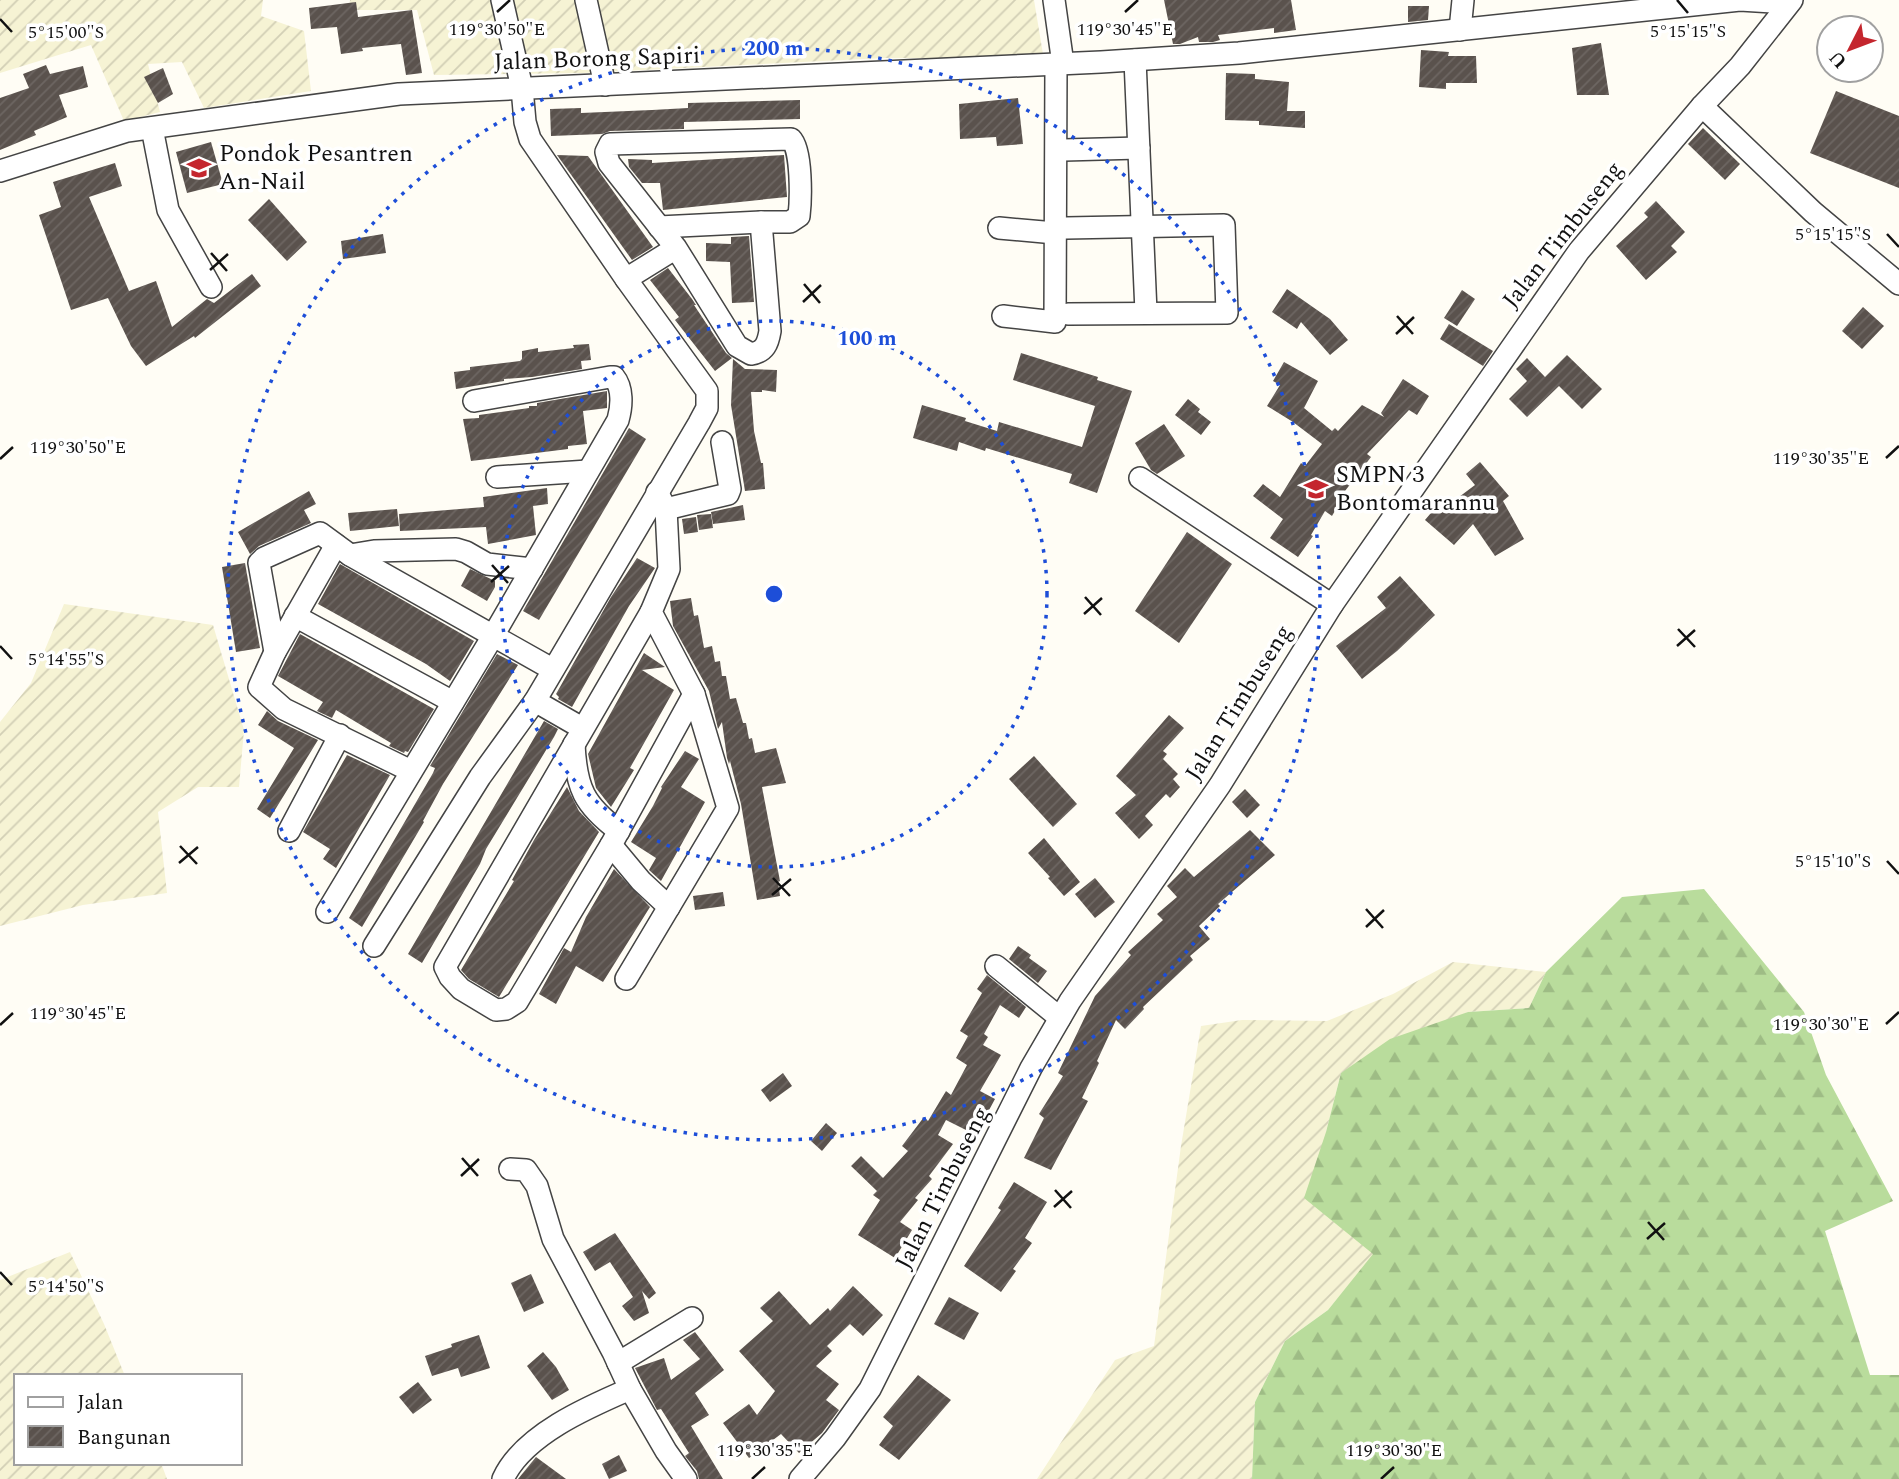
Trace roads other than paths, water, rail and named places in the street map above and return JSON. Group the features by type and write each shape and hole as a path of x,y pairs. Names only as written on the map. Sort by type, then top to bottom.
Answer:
{"street":[{"path":"374,946 480,777 535,701 552,670 662,501 708,399 707,391 678,348 626,279 530,139 525,122 522,88 502,0"},
{"path":"586,0 605,85"},
{"path":"1003,316 1055,322 1061,231 1059,64 1054,0"},
{"path":"1460,30 1463,0"},
{"name":"Jalan Borong Sapiri","path":"0,171 127,131 399,94 1135,60 1239,53 1740,0 1790,2"},
{"name":"Jalan Timbuseng","path":"800,1479 870,1389 1031,1068 1060,1018 1135,905 1220,785 1332,605 1579,251 1702,106 1740,66 1790,2"},
{"path":"1135,60 1146,313"},
{"path":"1702,106 1812,212 1899,284"},
{"path":"152,128 168,210 211,287"},
{"path":"659,227 761,222 790,222 799,216 798,152 791,139 610,144 606,152 609,163 659,227 676,248 737,346 751,354 757,353 767,344 770,331 761,222"},
{"path":"1064,150 1139,148"},
{"path":"999,228 1061,231 1224,225 1227,313 1068,314"},
{"path":"626,279 676,248"},
{"path":"327,912 532,569 620,413 619,384 614,377 474,401"},
{"path":"662,501 728,494 730,489 722,442"},
{"path":"498,477 588,471"},
{"path":"1140,478 1332,605"},
{"path":"662,501 669,569 650,612 445,967 461,989 496,1010 506,1009 517,1002 615,838 694,694"},
{"path":"275,652 259,563 264,558 316,534 326,536 343,550 552,670"},
{"path":"343,550 456,548 487,564 532,569"},
{"path":"343,550 295,616 258,687 284,709 411,771"},
{"path":"626,979 728,808 694,694 650,612"},
{"path":"295,616 453,702"},
{"path":"535,701 578,736"},
{"path":"289,831 340,735"},
{"path":"578,736 575,764 580,786 589,804 615,838 641,881 669,907"},
{"path":"996,966 1060,1018"},
{"path":"510,1169 526,1170 537,1186 553,1239 630,1389 666,1451 686,1479"},
{"path":"618,1363 692,1318"},
{"path":"503,1479 509,1466 530,1445 577,1414 630,1389"}],"place":[{"name":"Pondok Pesantren An-Nail","path":"199,168"},
{"name":"SMPN 3 Bontomarannu","path":"1316,489"}]}
